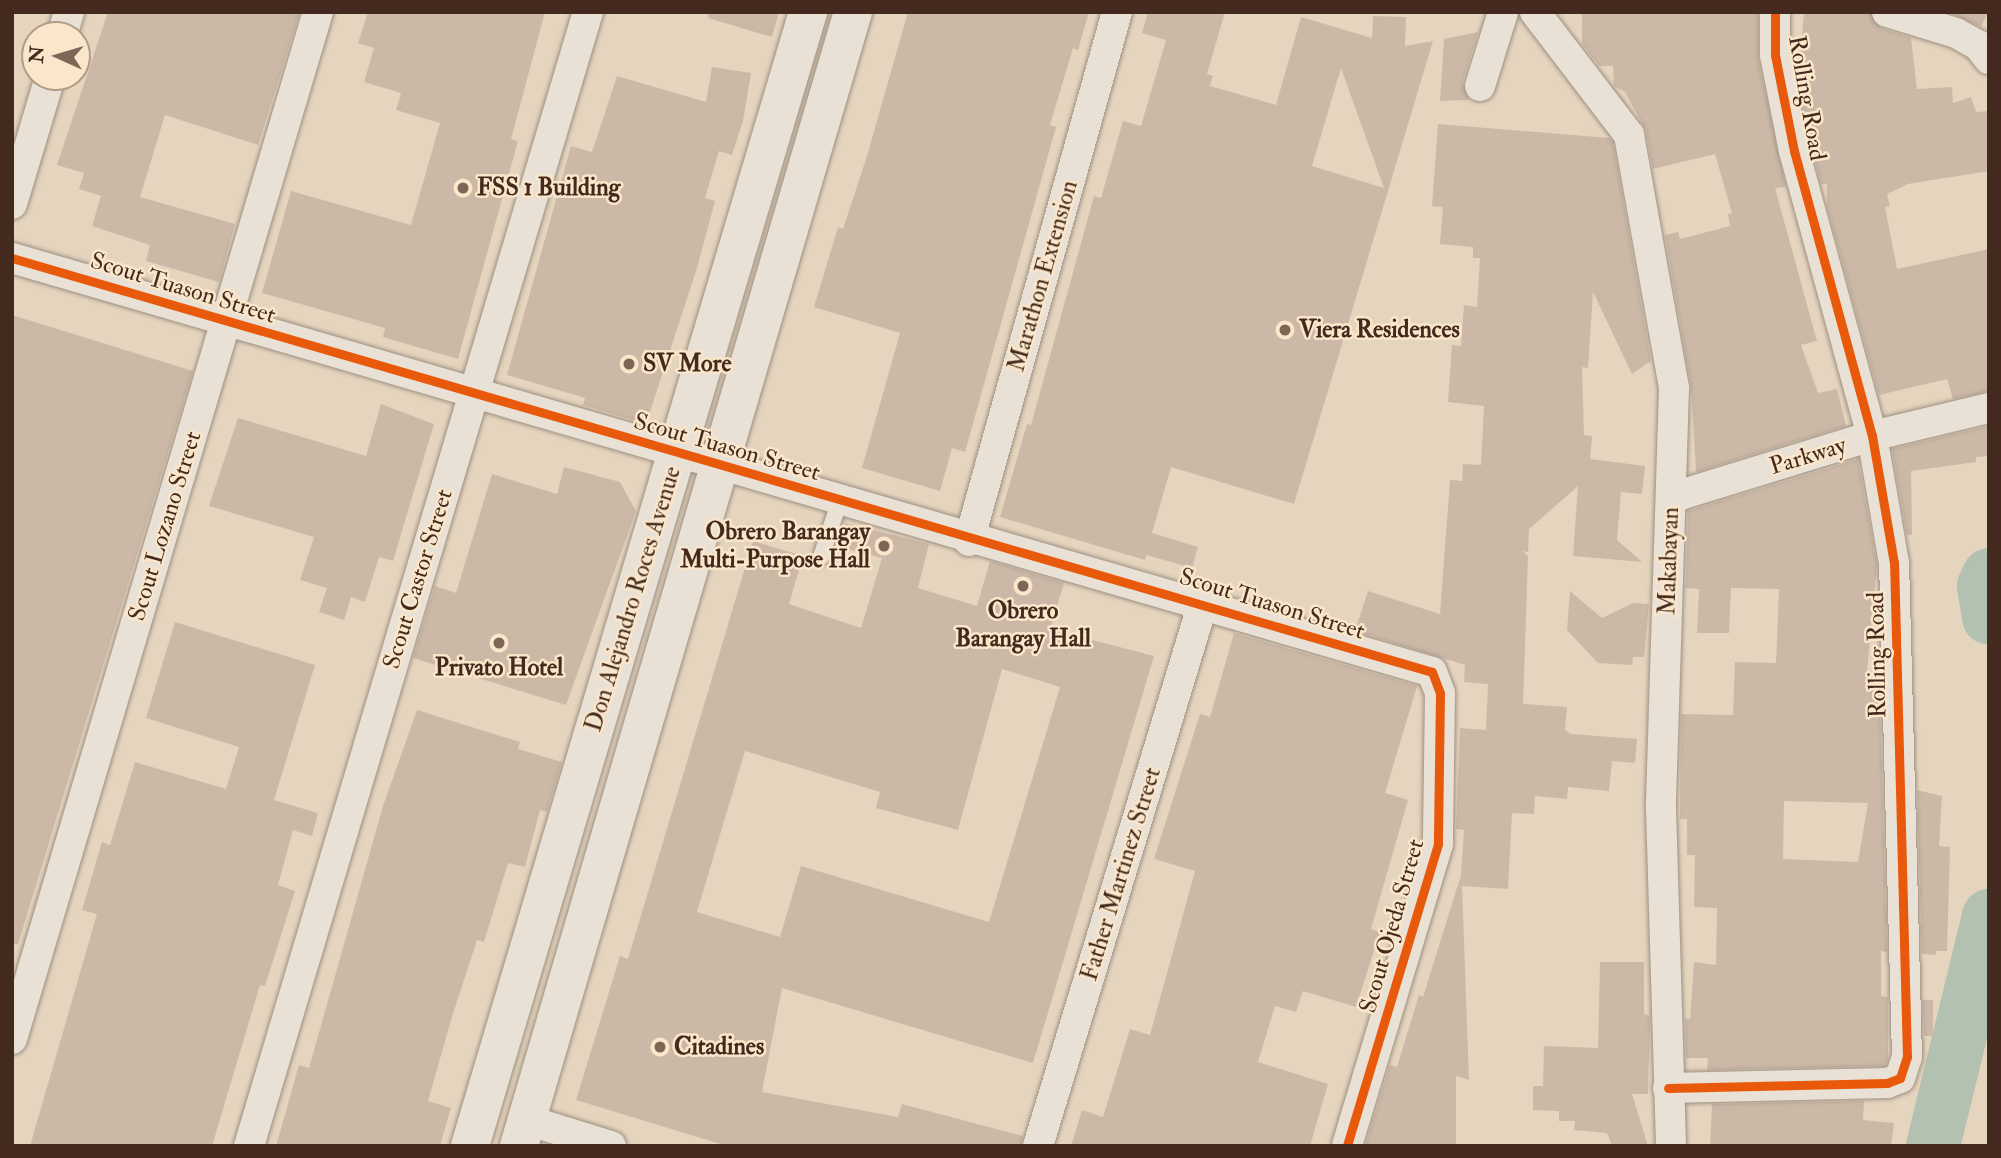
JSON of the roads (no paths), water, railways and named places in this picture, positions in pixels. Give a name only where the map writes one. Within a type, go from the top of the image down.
[{"type":"main road","name":"Don Alejandro Roces Avenue","points":[[470,1146],[808,12]]},
{"type":"main road","name":"Don Alejandro Roces Avenue","points":[[523,1133],[853,12]]},
{"type":"main road","points":[[776,118],[818,131]]},
{"type":"street","name":"Scout Lozano Street","points":[[12,1039],[318,12]]},
{"type":"street","name":"Scout Castor Street","points":[[249,1146],[588,12]]},
{"type":"street","name":"Marathon Extension","points":[[969,541],[1117,12]]},
{"type":"street","points":[[1480,86],[1503,12]]},
{"type":"street","name":"Makabayan","points":[[1535,12],[1629,135],[1674,388],[1661,808],[1671,1146]]},
{"type":"street","name":"Rolling Road","points":[[1668,1088],[1887,1083],[1900,1078],[1907,1058],[1894,563],[1872,436],[1794,151],[1775,55],[1775,12]]},
{"type":"street","points":[[1887,12],[1956,33],[1978,45],[1989,58]]},
{"type":"street","points":[[12,204],[46,91]]},
{"type":"street","name":"Scout Tuason Street","points":[[12,258],[474,394],[720,463],[969,541],[1203,603],[1432,672]]},
{"type":"street","name":"Parkway","points":[[1671,502],[1680,495],[1872,436],[1989,408]]},
{"type":"street","name":"Father Martinez Street","points":[[1038,1146],[1203,603]]},
{"type":"street","name":"Scout Ojeda Street","points":[[1347,1146],[1438,844],[1440,693],[1432,672]]},
{"type":"street","points":[[523,1133],[611,1146]]},
{"type":"lane","points":[[821,557],[840,500]]},
{"type":"waterway","points":[[1989,575],[1984,586],[1989,618]]},
{"type":"waterway","points":[[1933,1146],[1989,916]]},
{"type":"place","name":"FSS 1 Building","points":[[463,188]]},
{"type":"place","name":"Viera Residences","points":[[1285,330]]},
{"type":"place","name":"SV More","points":[[629,364]]},
{"type":"place","name":"Obrero Barangay Multi-Purpose Hall","points":[[884,546]]},
{"type":"place","name":"Obrero Barangay Hall","points":[[1023,586]]},
{"type":"place","name":"Privato Hotel","points":[[499,643]]},
{"type":"place","name":"Citadines","points":[[660,1047]]}]
